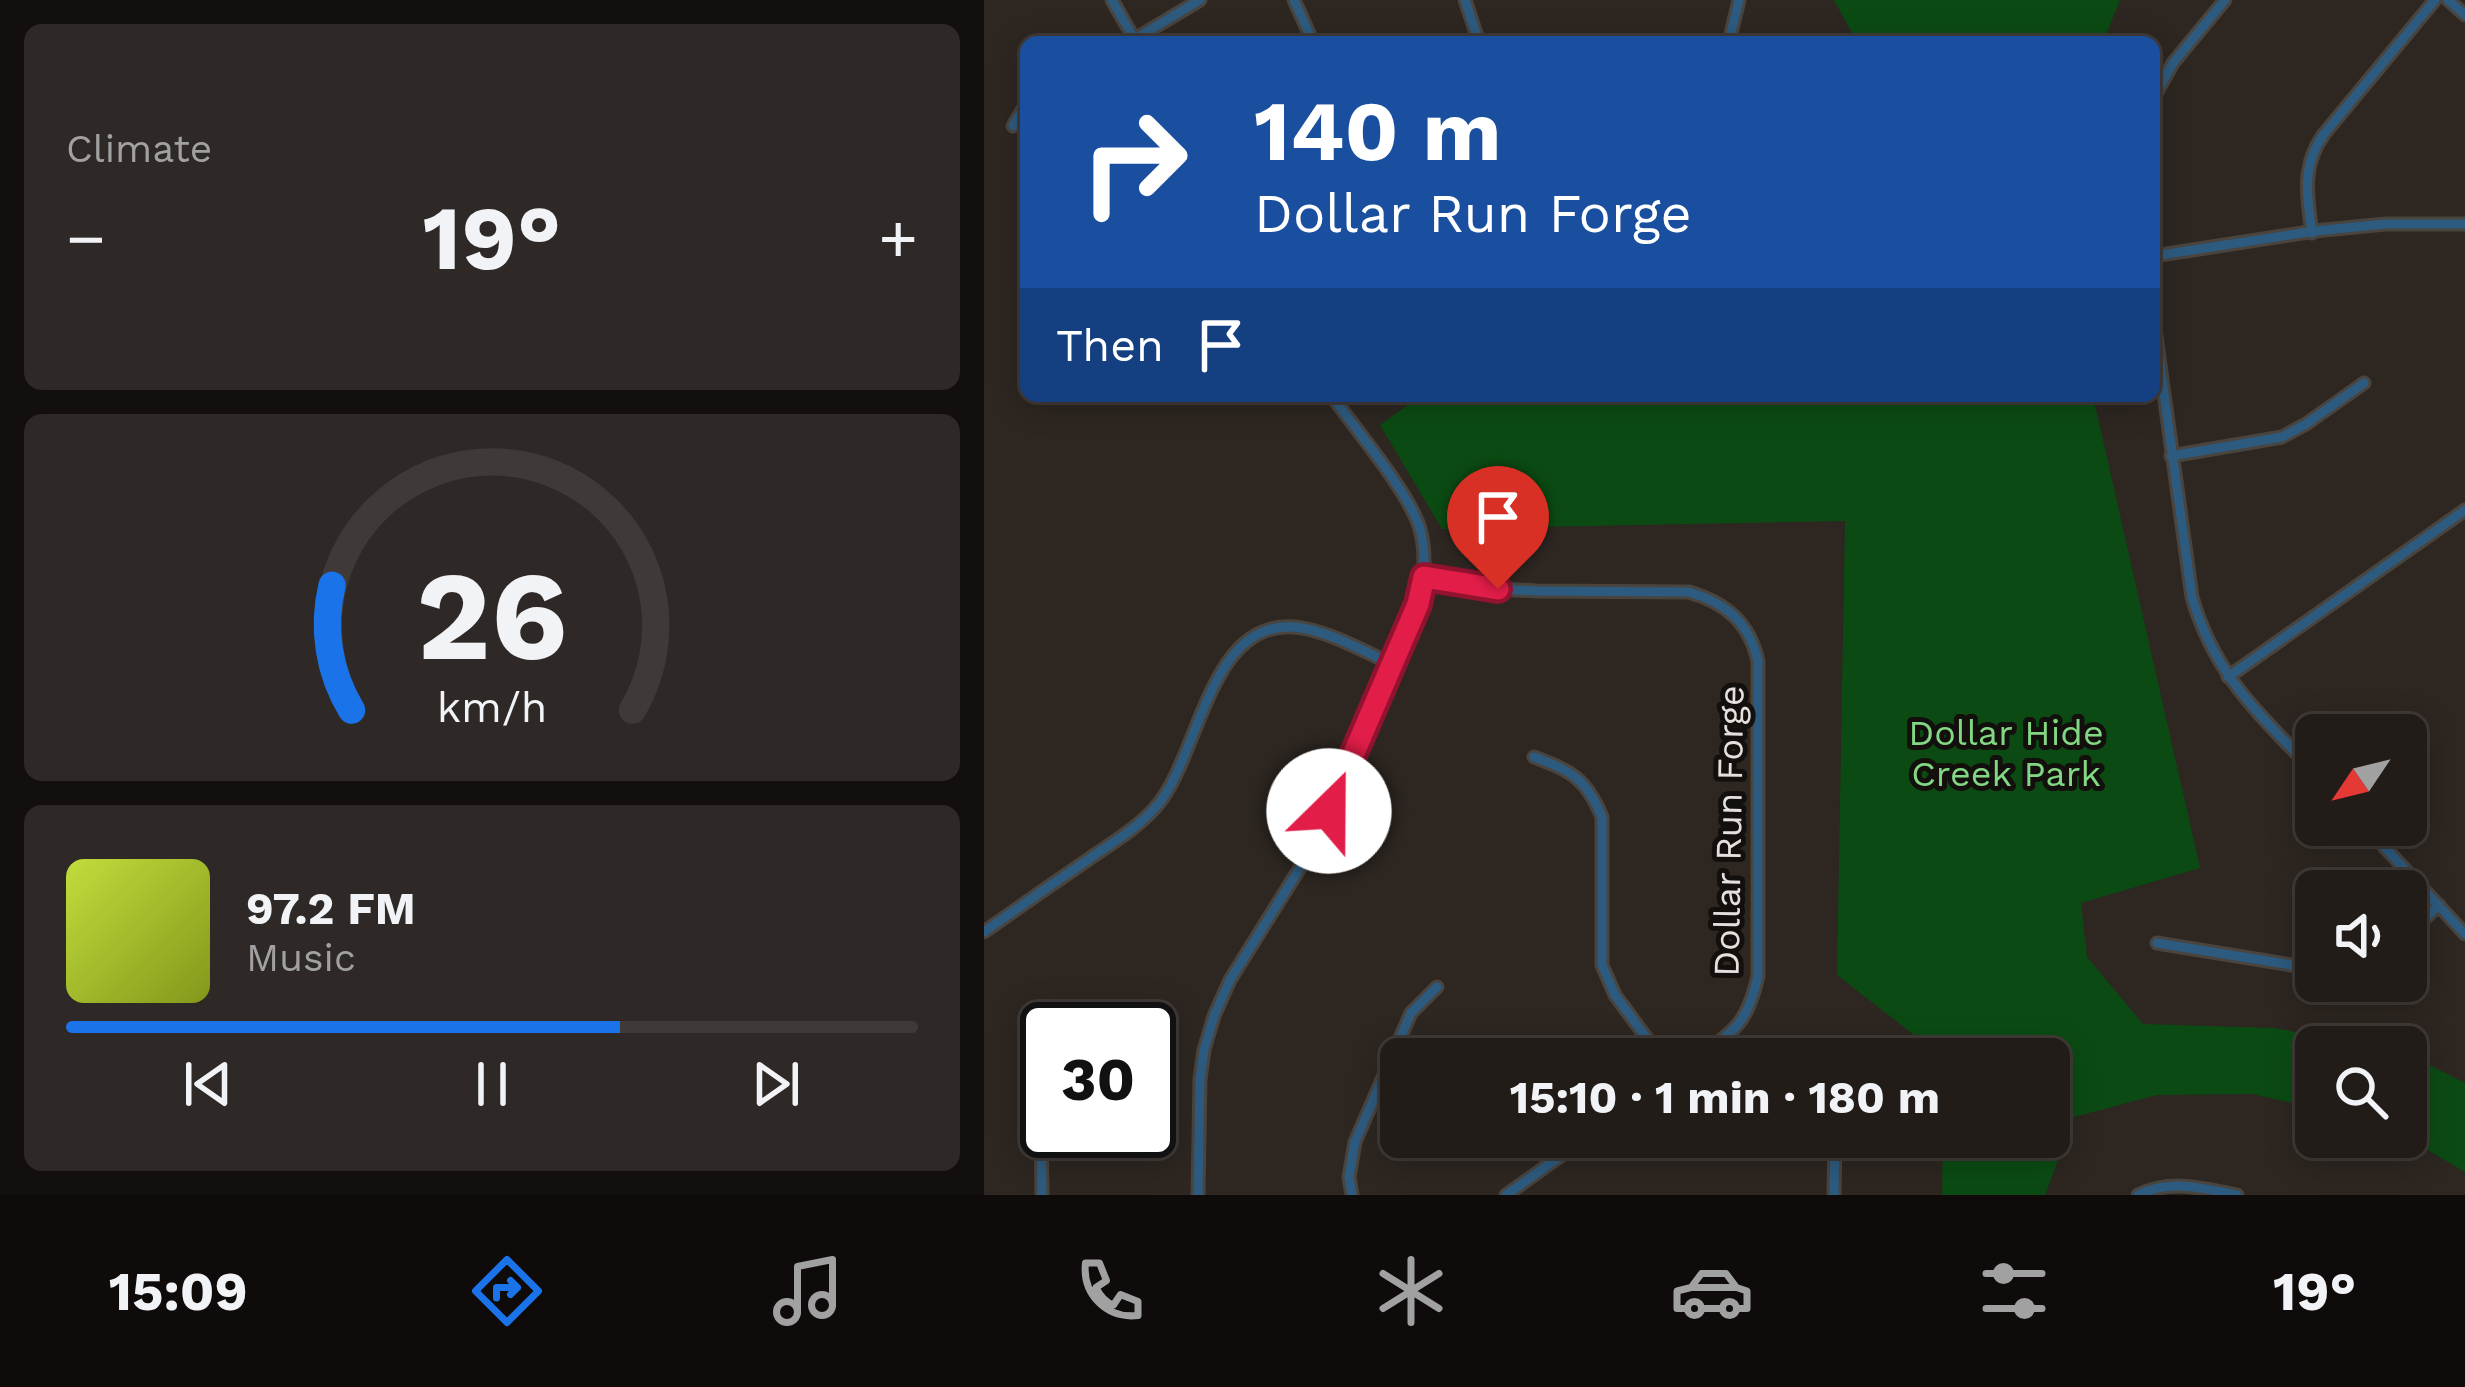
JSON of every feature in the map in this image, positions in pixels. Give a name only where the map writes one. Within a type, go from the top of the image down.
[{"type":"street","points":[[1112,0],[1130,36]]},
{"type":"street","points":[[1141,36],[1200,0]]},
{"type":"street","points":[[1294,0],[1310,36]]},
{"type":"street","points":[[1465,0],[1477,36]]},
{"type":"street","points":[[1731,36],[1739,0]]},
{"type":"street","points":[[2160,87],[2224,0]]},
{"type":"street","points":[[2312,233],[2306,180],[2313,151],[2434,0]]},
{"type":"street","points":[[2448,0],[2465,14]]},
{"type":"street","points":[[1013,126],[1020,114]]},
{"type":"street","points":[[2160,255],[2385,224],[2465,224]]},
{"type":"street","points":[[2160,369],[2192,597],[2210,648],[2228,677],[2295,751]]},
{"type":"street","points":[[2171,456],[2282,437],[2364,383]]},
{"type":"street","points":[[1198,1195],[1200,1079],[1214,1016],[1313,847],[1418,604],[1424,577],[1419,525],[1336,402]]},
{"type":"street","points":[[2228,677],[2465,510]]},
{"type":"street","name":"Dollar Run Forge","points":[[1424,577],[1498,589],[1689,592],[1712,599],[1745,627],[1758,661],[1758,976],[1743,1021],[1725,1038]]},
{"type":"street","points":[[984,932],[1154,809],[1176,773],[1223,665],[1240,646],[1261,634],[1301,627],[1392,664]]},
{"type":"street","points":[[1534,757],[1568,770],[1594,796],[1602,817],[1602,965],[1615,995],[1647,1038]]},
{"type":"street","points":[[2384,846],[2465,934]]},
{"type":"street","points":[[2427,916],[2439,905]]},
{"type":"street","points":[[2157,943],[2295,966]]},
{"type":"street","points":[[1352,1195],[1349,1177],[1355,1142],[1411,1013],[1437,987]]},
{"type":"street","points":[[1042,1158],[1042,1195]]},
{"type":"street","points":[[1506,1195],[1558,1158]]},
{"type":"street","points":[[1834,1195],[1835,1158]]},
{"type":"street","points":[[2138,1195],[2181,1185],[2237,1195]]},
{"type":"green space","points":[[1834,0],[2120,0],[2105,36],[1854,36]]},
{"type":"green space","name":"Dollar Hide Creek Park","points":[[1412,402],[2094,402],[2200,868],[2081,903],[2087,957],[2143,1024],[2295,1032],[2295,1103],[2252,1094],[2157,1095],[2074,1117],[2070,1128],[2070,1038],[1918,1038],[1837,975],[1845,521],[1442,529],[1380,425]]},
{"type":"green space","points":[[2427,1064],[2465,1083],[2465,1172],[2427,1149]]},
{"type":"green space","name":"Dollar Hide Creek Park","points":[[1943,1158],[2059,1158],[2045,1195],[1942,1195]]},
{"type":"route","points":[[1329,811],[1418,604],[1424,577],[1498,589]]}]
